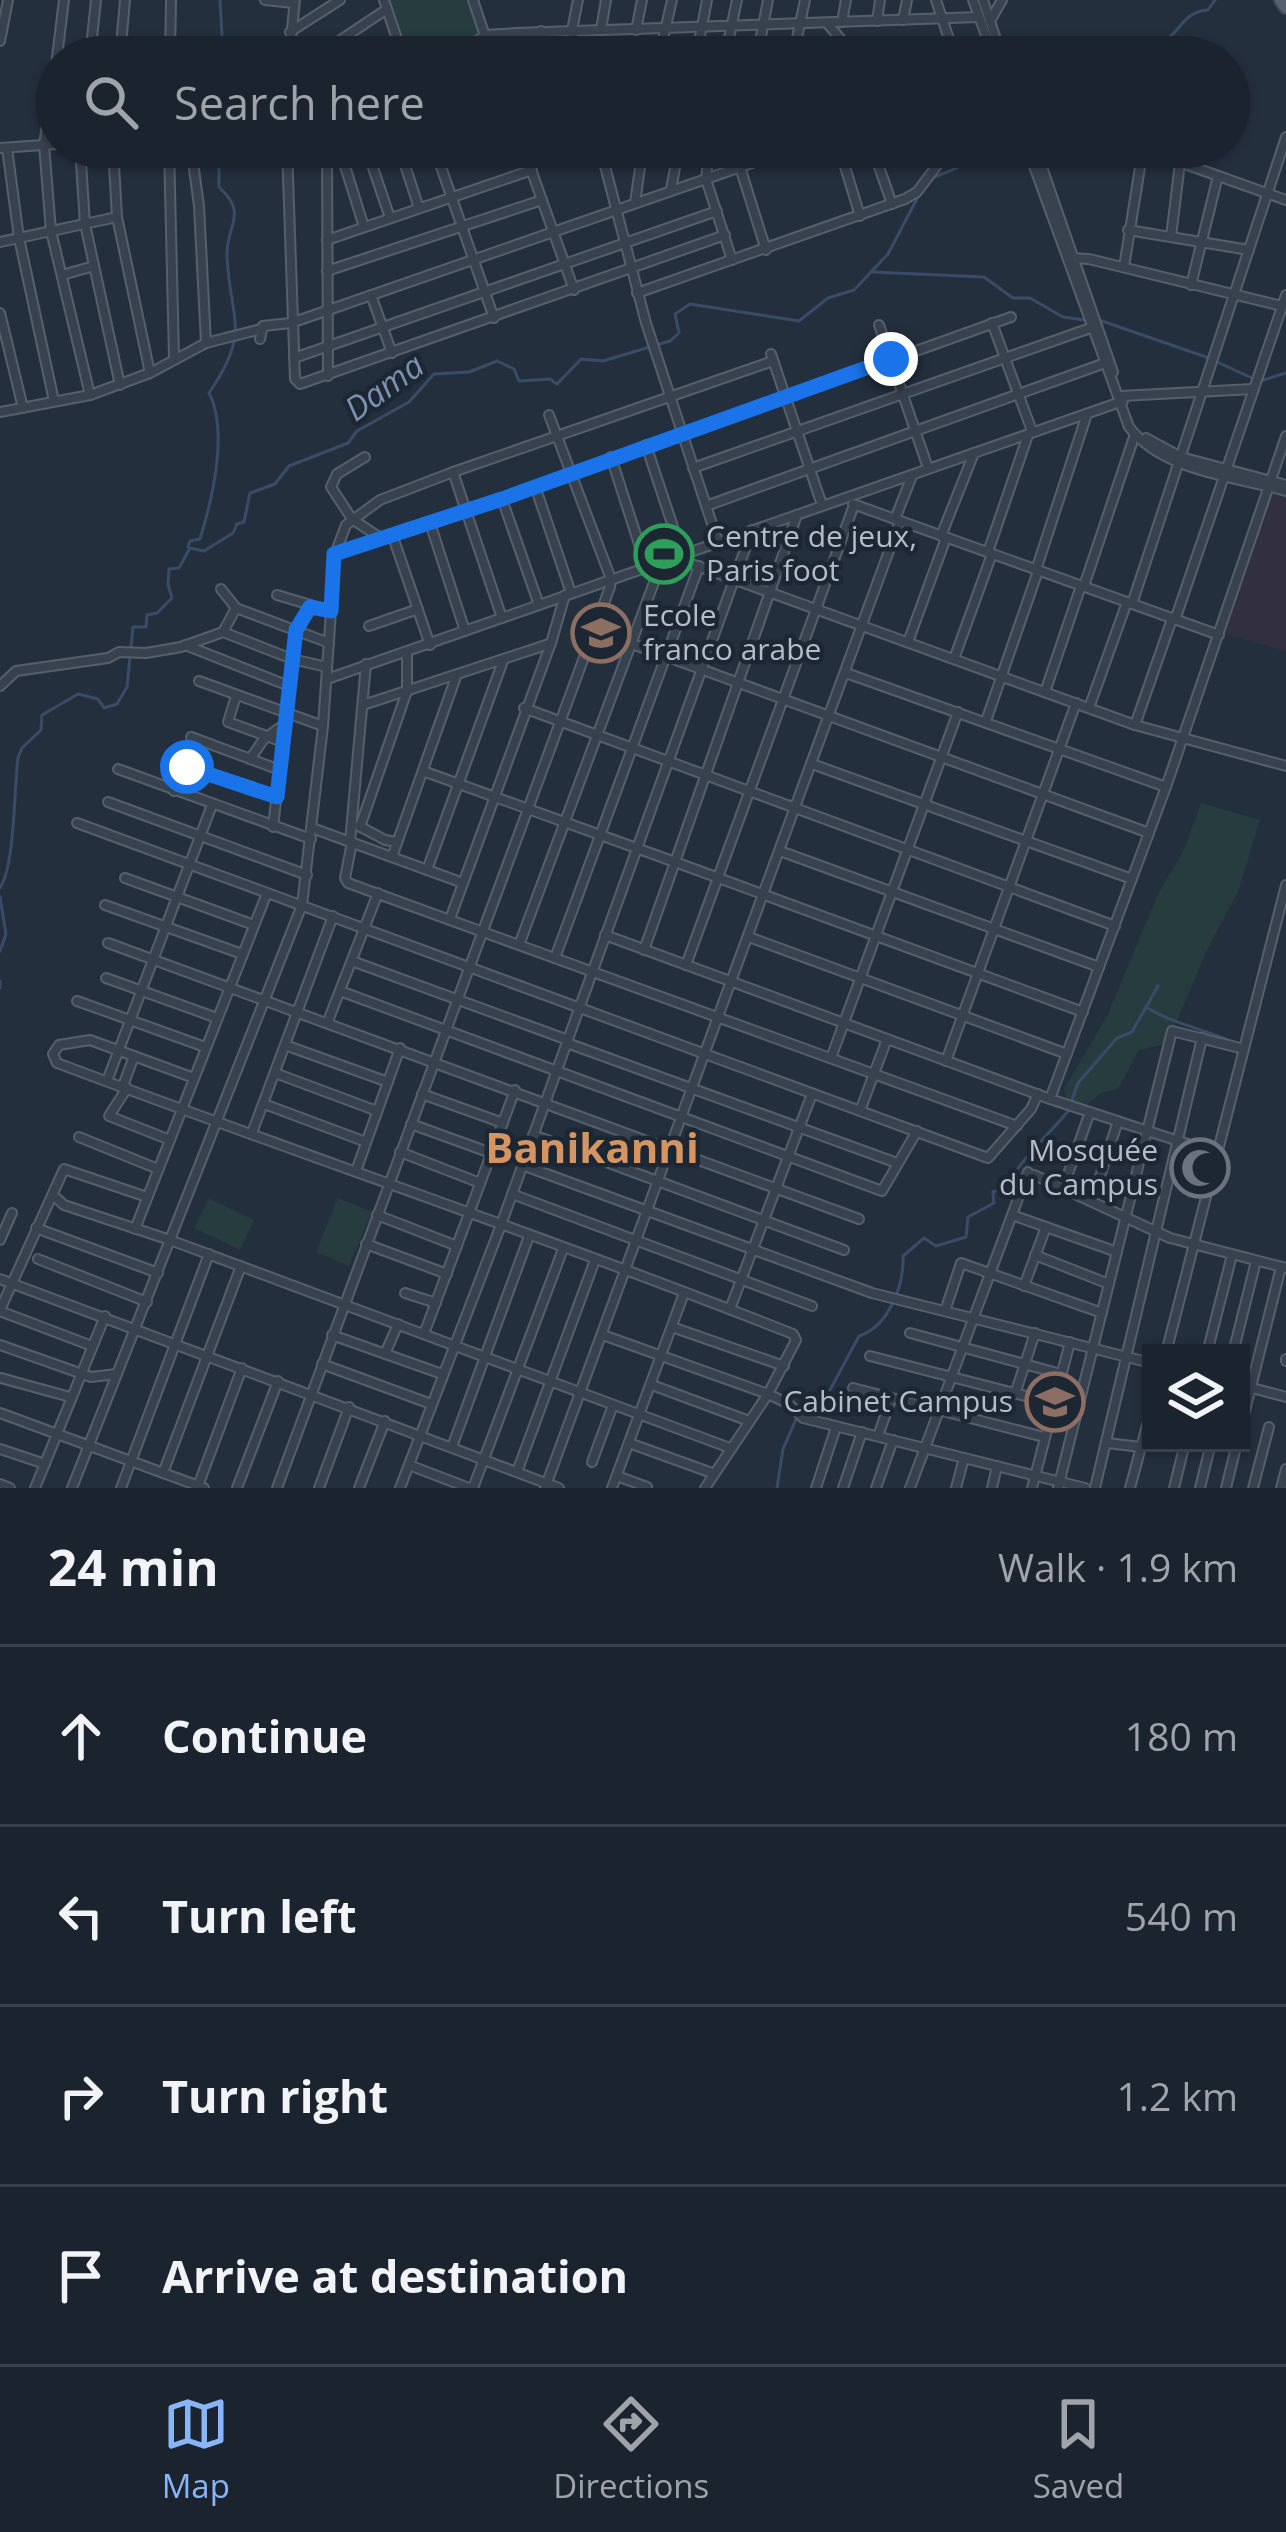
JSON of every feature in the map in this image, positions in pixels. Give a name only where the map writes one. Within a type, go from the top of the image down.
[{"type":"street","points":[[0,41],[8,0]]},
{"type":"street","points":[[60,36],[64,0]]},
{"type":"street","points":[[92,36],[96,0]]},
{"type":"street","points":[[122,36],[125,0]]},
{"type":"street","points":[[170,36],[171,0]]},
{"type":"street","points":[[265,0],[294,1],[290,36]]},
{"type":"street","points":[[290,32],[340,0]]},
{"type":"street","points":[[473,0],[485,35],[979,17]]},
{"type":"street","points":[[573,36],[578,0]]},
{"type":"street","points":[[601,29],[606,0]]},
{"type":"street","points":[[636,30],[642,0]]},
{"type":"street","points":[[664,36],[672,0]]},
{"type":"street","points":[[700,36],[707,0]]},
{"type":"street","points":[[729,36],[737,0]]},
{"type":"street","points":[[762,36],[769,0]]},
{"type":"street","points":[[797,36],[805,0]]},
{"type":"street","points":[[842,22],[846,0]]},
{"type":"street","points":[[877,21],[880,0]]},
{"type":"street","points":[[903,20],[908,0]]},
{"type":"street","points":[[936,0],[948,36]]},
{"type":"street","points":[[973,0],[988,36]]},
{"type":"street","points":[[982,0],[993,36]]},
{"type":"street","points":[[990,21],[1002,0]]},
{"type":"street","points":[[343,36],[385,5],[396,36]]},
{"type":"street","points":[[826,22],[838,36]]},
{"type":"street","points":[[542,31],[543,36]]},
{"type":"street","points":[[1089,708],[1180,459],[1267,194],[1281,167],[1286,137]]},
{"type":"street","points":[[36,146],[3,148],[54,401]]},
{"type":"street","points":[[46,168],[51,231],[90,395]]},
{"type":"street","points":[[81,168],[85,224],[120,385]]},
{"type":"street","points":[[114,168],[118,217],[150,373]]},
{"type":"street","points":[[169,168],[173,358]]},
{"type":"street","points":[[194,168],[206,344]]},
{"type":"street","points":[[288,168],[290,323],[297,383],[725,235]]},
{"type":"street","points":[[327,168],[328,376]]},
{"type":"street","points":[[346,168],[364,227]]},
{"type":"street","points":[[373,168],[390,218]]},
{"type":"street","points":[[406,168],[419,208]]},
{"type":"street","points":[[441,168],[494,318]]},
{"type":"street","points":[[605,168],[630,270],[718,542]]},
{"type":"street","points":[[635,203],[640,168]]},
{"type":"street","points":[[671,190],[675,168]]},
{"type":"street","points":[[707,168],[732,260]]},
{"type":"street","points":[[0,412],[90,395],[150,373],[206,344],[261,334],[737,168]]},
{"type":"street","points":[[740,168],[766,250]]},
{"type":"street","points":[[845,168],[860,216]]},
{"type":"street","points":[[879,168],[892,204]]},
{"type":"street","points":[[637,292],[892,204],[916,192],[935,168]]},
{"type":"street","points":[[1038,168],[1121,399],[1122,414],[1135,434],[1156,452],[1286,488]]},
{"type":"street","points":[[1124,267],[1137,168]]},
{"type":"street","points":[[1171,237],[1179,168]]},
{"type":"street","points":[[1195,168],[1286,200]]},
{"type":"street","points":[[327,240],[532,170],[574,290]]},
{"type":"street","points":[[1191,285],[1218,176]]},
{"type":"street","points":[[327,272],[542,200]]},
{"type":"street","points":[[294,358],[717,211]]},
{"type":"street","points":[[0,242],[118,217]]},
{"type":"street","points":[[1128,230],[1249,250]]},
{"type":"street","points":[[1070,257],[1284,307]]},
{"type":"street","points":[[62,275],[94,266]]},
{"type":"street","points":[[371,295],[392,353]]},
{"type":"street","points":[[1135,725],[1286,295]]},
{"type":"street","points":[[0,313],[23,408]]},
{"type":"street","points":[[334,554],[502,499],[1011,316]]},
{"type":"street","points":[[954,659],[1031,432],[992,323]]},
{"type":"street","points":[[879,325],[928,468]]},
{"type":"street","points":[[693,468],[1094,327]]},
{"type":"street","points":[[1094,327],[1105,364],[1144,437],[1180,459]]},
{"type":"street","points":[[72,1488],[302,905],[327,673],[334,554],[352,519],[380,500],[772,357],[823,505]]},
{"type":"street","points":[[706,506],[1105,364]]},
{"type":"street","points":[[0,686],[16,671],[107,658],[119,652],[146,653],[223,632],[327,673],[367,664],[1121,399],[1253,389]]},
{"type":"street","points":[[986,722],[1087,412]]},
{"type":"street","points":[[277,1488],[611,579],[549,415]]},
{"type":"street","points":[[1045,692],[1135,434]]},
{"type":"street","points":[[1050,1099],[1166,787],[1286,436]]},
{"type":"street","points":[[646,445],[678,555],[699,566],[1135,725],[1286,766]]},
{"type":"street","points":[[908,642],[974,452]]},
{"type":"street","points":[[365,457],[332,480],[332,487],[352,519],[381,538]]},
{"type":"street","points":[[611,457],[646,566]]},
{"type":"street","points":[[453,472],[502,617]]},
{"type":"street","points":[[546,1486],[863,626],[912,474]]},
{"type":"street","points":[[450,920],[568,594],[535,486]]},
{"type":"street","points":[[841,498],[1219,635]]},
{"type":"street","points":[[502,499],[540,605]]},
{"type":"street","points":[[686,965],[854,505]]},
{"type":"street","points":[[644,950],[798,513]]},
{"type":"street","points":[[430,523],[465,631]]},
{"type":"street","points":[[400,1488],[501,1225],[752,530]]},
{"type":"street","points":[[392,534],[430,645]]},
{"type":"street","points":[[519,945],[662,561]]},
{"type":"street","points":[[556,958],[699,566]]},
{"type":"street","points":[[221,589],[236,608],[329,643]]},
{"type":"street","points":[[277,595],[331,611]]},
{"type":"street","points":[[273,827],[296,630],[310,607]]},
{"type":"street","points":[[223,632],[236,608]]},
{"type":"street","points":[[369,626],[418,609]]},
{"type":"street","points":[[594,630],[1149,833]]},
{"type":"street","points":[[363,705],[551,643]]},
{"type":"street","points":[[185,645],[289,686]]},
{"type":"street","points":[[406,652],[407,691],[356,824],[346,881],[1017,1126]]},
{"type":"street","points":[[427,870],[503,661]]},
{"type":"street","points":[[356,824],[367,664]]},
{"type":"street","points":[[846,673],[1166,787]]},
{"type":"street","points":[[392,857],[456,675]]},
{"type":"street","points":[[199,681],[286,719],[322,726]]},
{"type":"street","points":[[236,696],[229,722],[283,742]]},
{"type":"street","points":[[231,710],[257,703]]},
{"type":"street","points":[[946,1061],[1076,704]]},
{"type":"street","points":[[524,708],[1114,926]]},
{"type":"street","points":[[831,1058],[958,712]]},
{"type":"street","points":[[250,759],[286,719]]},
{"type":"street","points":[[191,737],[280,770]]},
{"type":"street","points":[[812,764],[1132,879]]},
{"type":"street","points":[[174,791],[189,767],[277,797]]},
{"type":"street","points":[[118,770],[311,839]]},
{"type":"street","points":[[423,771],[1083,1012]]},
{"type":"street","points":[[108,802],[307,875]]},
{"type":"street","points":[[107,1081],[212,805]]},
{"type":"street","points":[[77,823],[988,1158],[1038,1094]]},
{"type":"street","points":[[356,824],[397,842]]},
{"type":"street","points":[[312,828],[463,883]]},
{"type":"street","points":[[780,850],[1099,967]]},
{"type":"street","points":[[125,878],[254,925]]},
{"type":"street","points":[[1168,1344],[1286,885]]},
{"type":"street","points":[[328,1021],[378,892]]},
{"type":"street","points":[[135,1229],[267,893]]},
{"type":"street","points":[[105,905],[242,954]]},
{"type":"street","points":[[253,1133],[333,916]]},
{"type":"street","points":[[605,935],[1050,1099],[1218,1154]]},
{"type":"street","points":[[748,937],[1067,1054]]},
{"type":"street","points":[[108,943],[859,1219]]},
{"type":"street","points":[[352,961],[897,1163]]},
{"type":"street","points":[[106,978],[217,1018]]},
{"type":"street","points":[[340,991],[882,1191],[917,1131]]},
{"type":"street","points":[[77,1001],[205,1047]]},
{"type":"street","points":[[1059,1485],[1172,1031],[1244,1049]]},
{"type":"street","points":[[1095,1488],[1202,1038]]},
{"type":"street","points":[[860,1111],[886,1039]]},
{"type":"street","points":[[194,1078],[86,1040],[54,1050],[57,1063],[796,1336],[768,1394],[705,1488]]},
{"type":"street","points":[[286,1046],[388,1082]]},
{"type":"street","points":[[356,1171],[400,1048]]},
{"type":"street","points":[[134,1056],[109,1117],[170,1140]]},
{"type":"street","points":[[275,1073],[377,1111]]},
{"type":"street","points":[[424,1334],[515,1090]]},
{"type":"street","points":[[422,1094],[503,1123]]},
{"type":"street","points":[[730,1310],[812,1094]]},
{"type":"street","points":[[170,1103],[187,1097]]},
{"type":"street","points":[[264,1104],[366,1142]]},
{"type":"street","points":[[1063,1188],[1090,1112]]},
{"type":"street","points":[[1092,1202],[1118,1121]]},
{"type":"street","points":[[411,1124],[491,1153]]},
{"type":"street","points":[[533,1135],[844,1250]]},
{"type":"street","points":[[79,1137],[158,1169]]},
{"type":"street","points":[[400,1152],[480,1183]]},
{"type":"street","points":[[522,1165],[872,1293],[1142,1361]]},
{"type":"street","points":[[92,1346],[0,1311],[65,1168],[147,1198]]},
{"type":"street","points":[[910,1488],[1031,1173],[1194,1245],[1284,1267],[1250,1373]]},
{"type":"street","points":[[512,1194],[812,1306]]},
{"type":"street","points":[[52,1195],[64,1205],[209,1254],[730,1448]]},
{"type":"street","points":[[44,1213],[64,1205]]},
{"type":"street","points":[[0,1240],[12,1213]]},
{"type":"street","points":[[377,1214],[457,1246]]},
{"type":"street","points":[[1012,1214],[1117,1252]]},
{"type":"street","points":[[1024,1286],[1046,1227]]},
{"type":"street","points":[[36,1228],[158,1273]]},
{"type":"street","points":[[452,1447],[529,1236]]},
{"type":"street","points":[[366,1244],[446,1274]]},
{"type":"street","points":[[409,1465],[471,1488],[563,1249]]},
{"type":"street","points":[[121,1488],[209,1254]]},
{"type":"street","points":[[1035,1255],[1109,1284]]},
{"type":"street","points":[[1209,1344],[1232,1255]]},
{"type":"street","points":[[38,1259],[147,1302]]},
{"type":"street","points":[[518,1472],[596,1260]]},
{"type":"street","points":[[1235,1344],[1256,1262]]},
{"type":"street","points":[[945,1310],[961,1263],[1102,1313]]},
{"type":"street","points":[[163,1473],[241,1266]]},
{"type":"street","points":[[0,1279],[559,1488]]},
{"type":"street","points":[[404,1293],[436,1303]]},
{"type":"street","points":[[612,1488],[684,1293]]},
{"type":"street","points":[[35,1488],[105,1316]]},
{"type":"street","points":[[385,1354],[398,1324]]},
{"type":"street","points":[[672,1327],[784,1366]]},
{"type":"street","points":[[910,1334],[1061,1374]]},
{"type":"street","points":[[1015,1394],[1035,1334]]},
{"type":"street","points":[[603,1335],[768,1394],[787,1402],[803,1418],[1084,1488]]},
{"type":"street","points":[[332,1336],[442,1374]]},
{"type":"street","points":[[1032,1488],[1070,1342]]},
{"type":"street","points":[[0,1345],[92,1377],[117,1374]]},
{"type":"street","points":[[870,1356],[1053,1403]]},
{"type":"street","points":[[322,1364],[431,1404]]},
{"type":"street","points":[[0,1413],[201,1487],[242,1368]]},
{"type":"street","points":[[1,1378],[70,1397]]},
{"type":"street","points":[[237,1488],[278,1381]]},
{"type":"street","points":[[652,1385],[749,1421]]},
{"type":"street","points":[[1250,1387],[1286,1397]]},
{"type":"street","points":[[853,1388],[1045,1437]]},
{"type":"street","points":[[878,1436],[892,1398]]},
{"type":"street","points":[[592,1462],[613,1405]]},
{"type":"street","points":[[319,1488],[349,1407]]},
{"type":"street","points":[[359,1488],[385,1421]]},
{"type":"street","points":[[816,1488],[836,1427]]},
{"type":"street","points":[[1253,1488],[1269,1427]]},
{"type":"street","points":[[843,1488],[862,1432]]},
{"type":"street","points":[[876,1488],[892,1440]]},
{"type":"street","points":[[629,1443],[713,1474]]},
{"type":"street","points":[[1106,1443],[1141,1448]]},
{"type":"street","points":[[1130,1488],[1142,1444]]},
{"type":"street","points":[[0,1449],[45,1464]]},
{"type":"street","points":[[1174,1488],[1183,1452]]},
{"type":"street","points":[[1200,1488],[1209,1452]]},
{"type":"street","points":[[1226,1488],[1235,1452]]},
{"type":"street","points":[[956,1488],[964,1458]]},
{"type":"street","points":[[992,1488],[998,1466]]},
{"type":"street","points":[[1281,1488],[1286,1469]]},
{"type":"street","points":[[617,1476],[647,1487]]},
{"type":"street","points":[[0,1484],[10,1488]]},
{"type":"shaded area","points":[[1272,492],[1286,495],[1286,651],[1223,633]]},
{"type":"green space","points":[[389,0],[468,0],[478,34],[475,36],[401,36]]},
{"type":"green space","points":[[1201,803],[1260,820],[1238,892],[1167,1044],[1139,1050],[1118,1089],[1101,1093],[1087,1105],[1067,1100],[1064,1089],[1107,1016]]},
{"type":"green space","points":[[209,1198],[254,1220],[240,1250],[194,1228]]},
{"type":"green space","points":[[338,1198],[372,1212],[349,1266],[316,1252]]},
{"type":"waterway","points":[[220,0],[222,36]]},
{"type":"waterway","name":"Dama","points":[[1171,36],[1215,0]]},
{"type":"waterway","points":[[188,547],[190,541],[200,539],[216,466],[218,426],[209,393],[234,339],[227,256],[234,213],[219,187],[219,168]]},
{"type":"waterway","name":"Dama","points":[[932,178],[957,168]]},
{"type":"waterway","name":"Dama","points":[[0,888],[11,845],[18,758],[41,730],[42,715],[78,694],[98,699],[104,708],[117,704],[127,687],[133,627],[146,627],[147,615],[157,613],[172,598],[169,569],[179,568],[190,548],[204,551],[233,533],[244,522],[250,493],[275,484],[289,466],[348,443],[357,431],[409,402],[434,374],[469,372],[497,361],[514,369],[519,381],[550,379],[557,384],[581,359],[603,361],[670,341],[679,333],[675,314],[690,304],[799,321],[828,298],[854,290],[888,254],[919,195]]},
{"type":"waterway","points":[[873,272],[984,277],[1013,298],[1030,298],[1063,317],[1084,320]]},
{"type":"waterway","points":[[1099,320],[1209,358]]},
{"type":"waterway","points":[[1217,362],[1252,378]]},
{"type":"waterway","points":[[1260,381],[1286,373]]},
{"type":"waterway","name":"Dama","points":[[0,897],[6,934],[0,951]]},
{"type":"waterway","name":"Dama","points":[[0,981],[0,988]]},
{"type":"waterway","points":[[1071,1103],[1078,1083],[1117,1038],[1132,1032],[1158,986]]},
{"type":"waterway","points":[[1146,1007],[1233,1042]]},
{"type":"waterway","points":[[777,1488],[783,1449],[797,1417],[830,1390],[859,1336],[886,1314],[901,1280],[903,1256],[924,1238],[936,1246],[966,1237],[968,1217],[994,1203],[993,1192],[1006,1187],[1069,1110]]},
{"type":"place","name":"Centre de jeux, Paris foot","points":[[664,554]]},
{"type":"place","name":"Ecole franco arabe","points":[[601,633]]},
{"type":"place","name":"Mosquée du Campus","points":[[1200,1168]]},
{"type":"place","name":"Cabinet Campus","points":[[1055,1402]]},
{"type":"district","name":"Banikanni","points":[[592,1148]]},
{"type":"route","points":[[187,767],[277,797],[296,630],[310,607],[331,611],[334,554],[502,499],[891,359]]}]
